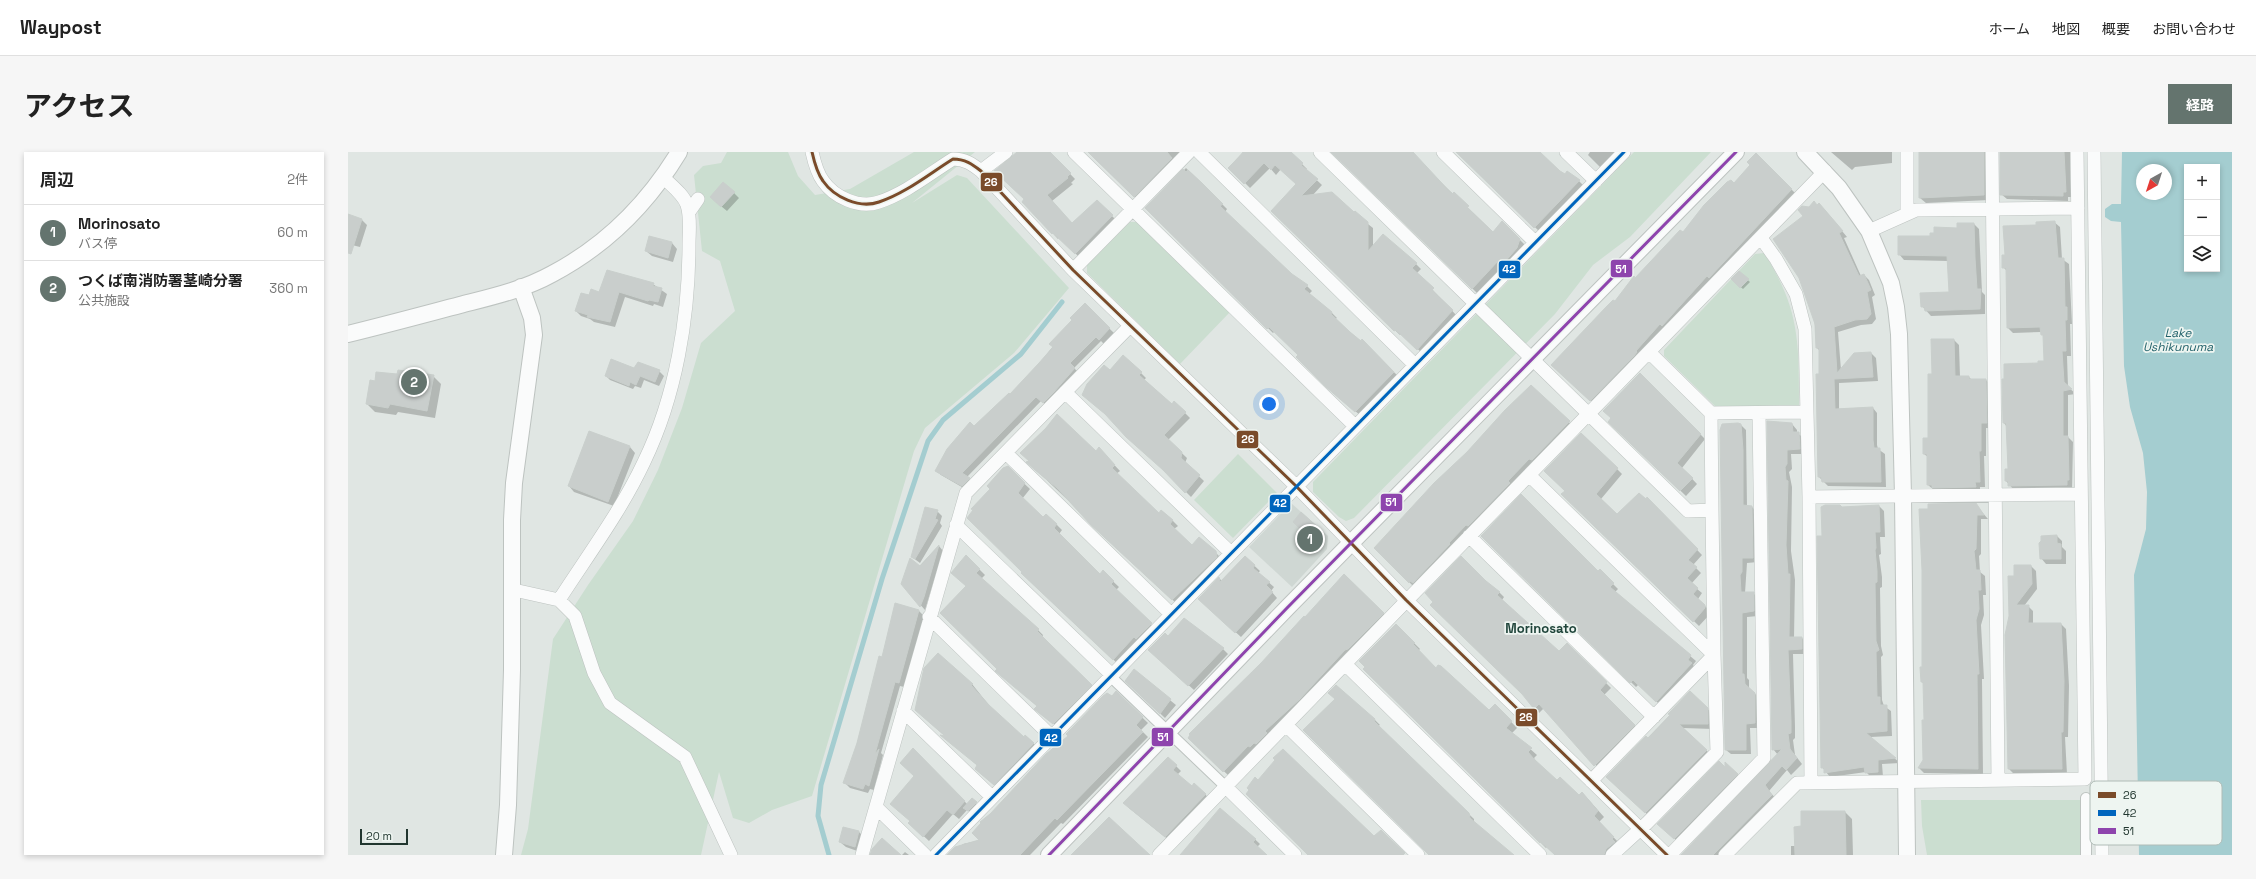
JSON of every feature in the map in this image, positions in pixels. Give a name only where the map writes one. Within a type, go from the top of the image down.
[{"type":"street","points":[[348,334],[521,288],[551,275],[601,242],[618,228],[664,178],[679,152]]},
{"type":"street","points":[[812,152],[822,180],[833,192],[846,200],[861,204],[877,203],[895,196],[953,159],[961,159],[971,163],[1073,270],[1296,486],[1406,600],[1668,855],[1764,758],[1760,413]]},
{"type":"street","points":[[981,172],[1006,152]]},
{"type":"street","points":[[1074,152],[1355,426]]},
{"type":"street","points":[[1073,270],[1189,152]]},
{"type":"street","points":[[1199,152],[1415,364]]},
{"type":"street","points":[[1320,152],[1688,511],[1712,510]]},
{"type":"street","points":[[1443,152],[1535,242]]},
{"type":"street","points":[[1566,152],[1596,181]]},
{"type":"street","points":[[936,855],[1624,152]]},
{"type":"street","points":[[1049,855],[1351,544],[1736,152]]},
{"type":"street","points":[[1805,152],[1825,171],[1839,188],[1869,231],[1891,283],[1896,307],[1899,334],[1903,496],[1907,855]]},
{"type":"street","points":[[1907,152],[1907,212]]},
{"type":"street","points":[[1992,152],[1998,780]]},
{"type":"street","points":[[1730,854],[1797,783],[1811,781],[2085,779],[2077,152]]},
{"type":"street","points":[[2094,152],[2101,781]]},
{"type":"street","points":[[1167,852],[1226,787],[1406,600],[1650,353],[1825,171]]},
{"type":"street","points":[[558,600],[624,500],[644,462],[658,430],[676,364],[685,310],[689,261],[689,212],[687,204],[664,178]]},
{"type":"street","points":[[689,212],[698,199]]},
{"type":"street","points":[[1869,231],[1907,212],[1916,210],[2078,208]]},
{"type":"street","points":[[1760,238],[1787,276],[1796,294],[1801,312],[1806,349],[1809,497],[1811,781]]},
{"type":"street","points":[[504,855],[508,805],[514,590],[512,520],[514,483],[534,335],[532,318],[521,288]]},
{"type":"street","points":[[862,855],[929,617],[966,493],[1130,326]]},
{"type":"street","points":[[1650,353],[1711,413],[1807,412]]},
{"type":"street","points":[[1065,392],[1231,553]]},
{"type":"street","points":[[1612,855],[1717,752],[1714,655],[1711,413]]},
{"type":"street","points":[[1006,453],[1171,614]]},
{"type":"street","points":[[1529,475],[1714,655]]},
{"type":"street","points":[[1809,497],[2081,494]]},
{"type":"street","points":[[956,525],[1295,855]]},
{"type":"street","points":[[1469,536],[1654,717]]},
{"type":"street","points":[[514,590],[558,600],[575,616],[594,672],[610,702],[685,757],[731,855]]},
{"type":"street","points":[[929,617],[1051,736]]},
{"type":"street","points":[[1591,781],[1714,655]]},
{"type":"street","points":[[1345,664],[1540,855]]},
{"type":"street","points":[[903,711],[992,797]]},
{"type":"street","points":[[1286,725],[1418,855]]},
{"type":"street","points":[[2086,798],[2086,855]]},
{"type":"street","points":[[876,807],[925,855]]},
{"type":"street","points":[[2102,845],[2102,855]]},
{"type":"shaded area","points":[[1291,503],[1328,536],[1327,549],[1292,587],[1249,547]]},
{"type":"green space","points":[[727,152],[788,152],[798,176],[815,195],[850,189],[914,152],[975,152],[912,203],[957,175],[967,178],[1069,288],[1014,353],[925,428],[914,451],[812,796],[772,810],[749,823],[733,818],[719,772],[701,855],[521,855],[528,829],[553,639],[588,585],[633,521],[658,470],[682,408],[701,343],[735,311],[720,261],[702,251],[694,175],[703,166],[721,163]]},
{"type":"green space","points":[[1634,152],[1711,152],[1630,237],[1593,265],[1555,314],[1354,518],[1346,521],[1339,517],[1313,492],[1313,482]]},
{"type":"green space","points":[[1130,222],[1137,222],[1230,312],[1180,364],[1087,273],[1087,265]]},
{"type":"green space","points":[[1764,253],[1776,273],[1791,309],[1795,327],[1799,364],[1799,407],[1717,408],[1664,356],[1664,350],[1755,254]]},
{"type":"green space","points":[[1238,454],[1277,493],[1233,538],[1194,500]]},
{"type":"green space","points":[[1921,800],[2081,800],[2082,855],[1927,855],[1922,826]]},
{"type":"water","name":"Lake Ushikunuma","points":[[2122,152],[2232,152],[2232,855],[2139,855],[2139,845],[2222,845],[2222,781],[2138,781],[2134,575],[2146,529],[2147,492],[2143,453],[2130,407],[2124,366],[2121,222],[2111,221],[2105,217],[2105,209],[2112,204],[2121,204]]},
{"type":"building","points":[[1017,152],[1050,152],[1071,173],[1067,177],[1068,178],[1047,195],[1072,223],[1097,200],[1113,215],[1075,254],[1053,233],[1052,234],[1022,202],[1024,199],[994,171]]},
{"type":"building","points":[[1088,152],[1167,152],[1172,158],[1134,197]]},
{"type":"building","points":[[1244,152],[1291,152],[1303,163],[1301,165],[1318,179],[1301,196],[1332,192],[1354,212],[1355,211],[1368,222],[1368,251],[1383,234],[1417,263],[1412,268],[1434,288],[1432,290],[1453,310],[1417,350],[1396,330],[1394,331],[1271,211],[1296,184],[1275,165],[1271,170],[1264,163],[1244,184],[1228,168]]},
{"type":"building","points":[[1331,152],[1413,152],[1452,194],[1454,192],[1493,232],[1502,221],[1520,239],[1517,248],[1503,264],[1499,260],[1472,289]]},
{"type":"building","points":[[1456,152],[1540,152],[1560,171],[1565,174],[1567,171],[1580,180],[1534,228]]},
{"type":"building","points":[[1919,152],[1984,152],[1984,195],[1919,198]]},
{"type":"building","points":[[2000,152],[2064,152],[2066,192],[2063,192],[2063,196],[2000,195]]},
{"type":"building","points":[[1756,153],[1792,189],[1709,278],[1707,276],[1662,326],[1660,324],[1636,351],[1637,352],[1634,356],[1590,401],[1551,365],[1613,300],[1615,301],[1634,276],[1635,278],[1680,230],[1683,232],[1704,205],[1727,182],[1731,180],[1734,183],[1750,165],[1747,162]]},
{"type":"building","points":[[1183,169],[1186,172],[1188,170],[1202,183],[1223,204],[1220,206],[1292,274],[1308,285],[1304,289],[1332,312],[1331,314],[1350,332],[1361,341],[1362,339],[1394,372],[1355,412],[1326,387],[1296,357],[1298,355],[1269,327],[1267,329],[1145,208]]},
{"type":"building","points":[[723,182],[735,192],[721,207],[710,197]]},
{"type":"building","points":[[1814,201],[1817,205],[1819,203],[1843,231],[1839,233],[1859,276],[1864,274],[1871,290],[1867,292],[1871,314],[1867,319],[1855,320],[1834,327],[1837,373],[1854,353],[1871,352],[1873,377],[1834,379],[1835,409],[1873,407],[1873,440],[1874,448],[1880,448],[1881,482],[1822,482],[1821,477],[1818,477],[1816,374],[1819,374],[1819,348],[1816,348],[1815,324],[1799,278],[1773,239],[1803,216],[1798,210],[1802,206],[1809,207]]},
{"type":"building","points":[[348,214],[362,219],[351,254],[348,253]]},
{"type":"building","points":[[2055,221],[2058,258],[2064,258],[2065,307],[2067,307],[2067,320],[2065,320],[2066,351],[2062,351],[2064,382],[2072,389],[2063,391],[2063,436],[2068,436],[2069,480],[2067,480],[2067,485],[2008,486],[2008,481],[2005,481],[2005,469],[2008,469],[2006,423],[2003,423],[2002,379],[2004,379],[2004,364],[2038,363],[2038,361],[2044,361],[2043,335],[2041,335],[2040,327],[2007,328],[2006,268],[2002,268],[2002,255],[2005,255],[2003,226],[2036,225],[2036,222]]},
{"type":"building","points":[[1957,223],[1974,223],[1977,289],[1981,289],[1980,309],[1925,311],[1924,307],[1921,307],[1920,293],[1949,292],[1947,256],[1898,255],[1898,236],[1930,236],[1930,233],[1934,233],[1934,227],[1957,228]]},
{"type":"building","points":[[649,236],[672,242],[668,258],[645,251]]},
{"type":"building","points":[[607,270],[654,283],[653,286],[662,288],[658,302],[648,301],[619,292],[610,322],[587,317],[588,315],[575,311],[581,293],[589,295],[591,289],[599,292]]},
{"type":"building","points":[[1739,271],[1749,279],[1740,288],[1731,279]]},
{"type":"building","points":[[1085,303],[1110,328],[1099,340],[1096,337],[1070,363],[1075,368],[1054,392],[1043,403],[1036,397],[962,473],[970,478],[962,486],[935,471],[947,449],[970,422],[974,426],[1009,393],[1010,394],[1053,347],[1049,344],[1072,320],[1070,318]]},
{"type":"building","points":[[1931,339],[1954,339],[1955,376],[1969,376],[1969,379],[1986,379],[1987,423],[1981,423],[1981,451],[1979,451],[1980,482],[1975,482],[1976,487],[1932,488],[1932,485],[1927,485],[1927,454],[1923,454],[1923,438],[1928,438],[1928,374],[1932,374]]},
{"type":"building","points":[[1123,355],[1142,372],[1139,375],[1172,404],[1174,401],[1186,412],[1164,435],[1182,452],[1181,458],[1200,475],[1185,493],[1163,470],[1126,437],[1105,414],[1082,395],[1087,384],[1104,365],[1110,370]]},
{"type":"building","points":[[611,359],[634,368],[638,362],[660,370],[655,382],[640,376],[636,385],[630,382],[629,386],[605,376]]},
{"type":"building","points":[[398,370],[434,375],[427,411],[390,404],[388,408],[366,404],[370,380],[375,381],[376,372],[397,374]]},
{"type":"building","points":[[1640,373],[1701,434],[1677,463],[1693,478],[1680,491],[1608,422],[1611,418],[1603,411]]},
{"type":"building","points":[[1531,385],[1570,421],[1532,460],[1529,459],[1508,481],[1510,483],[1468,526],[1466,525],[1413,583],[1410,581],[1409,583],[1374,548],[1434,483],[1467,452],[1505,410]]},
{"type":"building","points":[[1057,414],[1096,451],[1099,447],[1115,465],[1112,468],[1159,513],[1161,510],[1173,520],[1170,524],[1192,545],[1199,537],[1216,551],[1217,557],[1172,600],[1090,524],[1057,488],[1026,462],[1029,461],[1020,453],[1046,428]]},
{"type":"building","points":[[1767,421],[1792,423],[1793,432],[1799,432],[1800,449],[1787,450],[1787,464],[1785,467],[1786,480],[1788,481],[1786,545],[1788,574],[1790,574],[1789,637],[1802,637],[1802,649],[1788,650],[1791,733],[1788,734],[1790,749],[1797,758],[1786,770],[1782,766],[1765,785],[1772,795],[1713,855],[1681,855],[1782,749],[1772,750]]},
{"type":"building","points":[[1722,424],[1741,424],[1743,450],[1743,505],[1752,506],[1753,558],[1742,558],[1742,572],[1740,575],[1741,592],[1754,592],[1754,611],[1742,613],[1742,674],[1744,674],[1745,684],[1755,693],[1755,723],[1746,724],[1746,750],[1725,750],[1720,430]]},
{"type":"building","points":[[589,431],[630,446],[608,502],[568,486]]},
{"type":"building","points":[[1581,433],[1618,468],[1596,494],[1617,514],[1639,493],[1646,499],[1647,497],[1698,549],[1688,560],[1697,567],[1687,578],[1698,588],[1693,594],[1705,605],[1705,608],[1693,622],[1561,494],[1565,491],[1544,471]]},
{"type":"building","points":[[1008,466],[1025,483],[1018,493],[1043,517],[1046,514],[1057,524],[1054,528],[1100,574],[1103,570],[1114,581],[1111,584],[1152,623],[1136,639],[1134,637],[1113,660],[1021,573],[1022,572],[967,518],[973,510],[971,509],[990,489],[987,486],[1003,468]]},
{"type":"building","points":[[1521,494],[1598,571],[1600,569],[1614,583],[1610,587],[1691,655],[1688,660],[1692,663],[1656,702],[1633,680],[1630,683],[1481,536]]},
{"type":"building","points":[[1976,503],[1984,515],[1977,515],[1976,549],[1974,551],[1976,570],[1980,570],[1981,590],[1978,590],[1979,609],[1976,620],[1979,674],[1977,674],[1978,769],[1918,768],[1923,760],[1922,720],[1924,720],[1923,682],[1921,682],[1920,667],[1922,667],[1922,570],[1919,509],[1928,509],[1928,504]]},
{"type":"building","points":[[1825,505],[1840,505],[1842,507],[1879,505],[1880,532],[1875,532],[1877,571],[1877,582],[1875,583],[1876,641],[1879,650],[1876,652],[1877,697],[1880,697],[1880,705],[1887,705],[1887,731],[1866,733],[1896,758],[1878,760],[1878,772],[1865,773],[1864,767],[1824,773],[1824,768],[1821,768],[1817,536],[1822,536],[1821,507]]},
{"type":"building","points":[[925,507],[938,510],[935,519],[938,520],[915,559],[911,557]]},
{"type":"building","points":[[1301,512],[1320,529],[1311,539],[1293,522]]},
{"type":"building","points":[[2057,535],[2057,543],[2061,544],[2061,559],[2040,559],[2039,543],[2041,541],[2041,536]]},
{"type":"building","points":[[939,545],[920,607],[901,584],[910,558],[920,566]]},
{"type":"building","points":[[966,555],[980,569],[976,573],[1039,629],[1037,631],[1092,685],[1053,724],[1034,709],[1037,706],[995,671],[997,669],[940,613],[966,586],[951,573]]},
{"type":"building","points":[[1245,556],[1255,565],[1253,568],[1270,582],[1266,585],[1273,592],[1235,633],[1198,599],[1219,577],[1220,582]]},
{"type":"building","points":[[1461,556],[1486,581],[1500,592],[1497,595],[1559,651],[1567,643],[1607,682],[1600,690],[1635,725],[1594,766],[1539,704],[1534,709],[1522,694],[1430,605],[1433,602],[1425,593]]},
{"type":"building","points":[[2014,565],[2031,565],[2032,584],[2016,605],[2029,605],[2028,623],[2061,623],[2064,681],[2063,732],[2061,732],[2062,769],[2008,769],[2005,635],[2009,616],[2008,576],[2014,576]]},
{"type":"building","points":[[1344,574],[1384,613],[1348,649],[1345,650],[1300,699],[1265,731],[1267,733],[1256,744],[1254,743],[1250,747],[1248,746],[1223,772],[1188,738],[1190,735],[1189,734],[1261,663]]},
{"type":"building","points":[[895,603],[919,610],[899,683],[895,682],[875,754],[879,749],[869,786],[865,784],[863,789],[843,783],[857,743],[879,656],[882,657]]},
{"type":"building","points":[[1184,618],[1224,648],[1188,686],[1148,650],[1165,633],[1168,636]]},
{"type":"building","points":[[1396,624],[1415,643],[1413,644],[1436,668],[1438,665],[1441,666],[1489,710],[1495,704],[1512,721],[1506,728],[1532,748],[1528,752],[1557,780],[1560,777],[1579,795],[1582,792],[1598,811],[1594,816],[1614,837],[1612,839],[1615,842],[1606,849],[1604,855],[1555,855],[1541,842],[1540,843],[1363,669],[1365,667],[1359,661]]},
{"type":"building","points":[[938,653],[973,684],[971,685],[989,705],[1024,737],[1025,735],[1034,743],[994,785],[975,769],[977,765],[940,735],[945,736],[915,710],[924,668]]},
{"type":"building","points":[[1134,669],[1171,699],[1160,714],[1125,681]]},
{"type":"building","points":[[1336,685],[1375,719],[1374,721],[1377,724],[1469,813],[1470,818],[1514,855],[1429,855],[1303,730],[1335,699],[1328,693]]},
{"type":"building","points":[[1116,691],[1143,717],[1136,725],[1143,732],[1057,820],[1055,818],[1020,855],[947,855],[955,847],[979,840],[972,833],[981,823],[980,822],[990,814],[1046,754],[1068,736],[1066,734],[1103,696],[1107,693],[1112,696]]},
{"type":"building","points":[[1690,691],[1708,708],[1708,724],[1679,724],[1707,750],[1645,813],[1606,777],[1646,736],[1648,738]]},
{"type":"building","points":[[913,748],[965,801],[953,815],[947,810],[923,837],[908,823],[910,821],[890,804],[914,776],[900,763]]},
{"type":"building","points":[[1283,749],[1374,836],[1381,830],[1405,853],[1403,855],[1308,855],[1246,794],[1249,790],[1247,788],[1255,777],[1258,780],[1275,760],[1273,758]]},
{"type":"building","points":[[1168,757],[1177,765],[1173,770],[1192,786],[1194,783],[1206,794],[1165,837],[1123,803]]},
{"type":"building","points":[[1719,761],[1725,767],[1725,762],[1738,774],[1674,839],[1657,824]]},
{"type":"building","points":[[972,798],[977,802],[968,811],[963,808]]},
{"type":"building","points":[[1220,808],[1256,839],[1253,842],[1267,855],[1180,855]]},
{"type":"building","points":[[1801,811],[1845,811],[1846,855],[1795,855],[1794,827],[1801,826]]},
{"type":"building","points":[[1109,817],[1150,855],[1071,855]]},
{"type":"building","points":[[843,827],[859,831],[855,847],[839,842]]},
{"type":"building","points":[[882,838],[901,855],[870,855],[872,849]]},
{"type":"waterway","points":[[829,855],[818,816],[821,785],[882,579],[928,441],[943,420],[1021,354],[1062,302]]},
{"type":"transit line","name":"26","points":[[812,152],[819,174],[828,187],[840,197],[855,203],[863,204],[879,202],[899,194],[953,159],[968,162],[975,166],[1073,270],[1296,486],[1406,600],[1667,855]]},
{"type":"transit line","name":"42","points":[[936,855],[1624,152]]},
{"type":"transit line","name":"51","points":[[1049,855],[1287,608],[1736,152]]},
{"type":"place","name":"つくば南消防署茎崎分署","points":[[414,382]]},
{"type":"place","name":"Morinosato","points":[[1310,539]]},
{"type":"district","name":"Morinosato","points":[[1541,628]]}]
